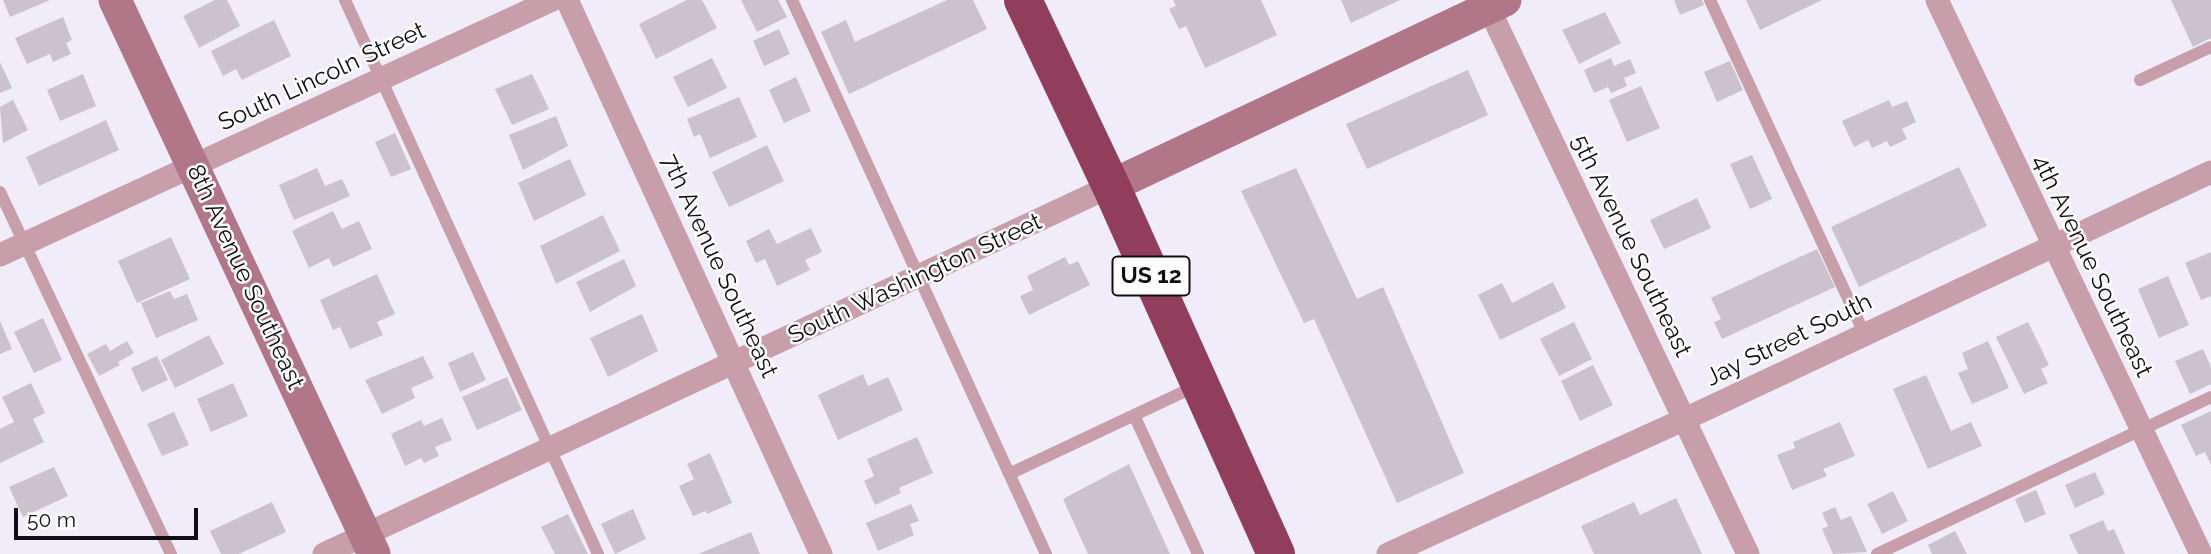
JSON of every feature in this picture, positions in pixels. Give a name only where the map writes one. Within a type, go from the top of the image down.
[{"type":"highway","name":"US 12","points":[[1031,2],[1276,554]]},
{"type":"street","name":"8th Avenue Southeast","points":[[115,0],[370,544]]},
{"type":"street","name":"South Lincoln Street","points":[[0,256],[552,0]]},
{"type":"street","name":"7th Avenue Southeast","points":[[568,0],[821,554]]},
{"type":"street","name":"4th Avenue Southeast","points":[[1937,0],[2201,554]]},
{"type":"street","name":"South Washington Street","points":[[324,554],[370,544],[550,449],[918,278],[1493,3]]},
{"type":"street","name":"5th Avenue Southeast","points":[[1493,3],[1748,554]]},
{"type":"street","name":"Jay Street South","points":[[1388,554],[1685,419],[2211,172]]},
{"type":"lane","points":[[345,0],[383,78],[598,554]]},
{"type":"lane","points":[[792,0],[1046,554]]},
{"type":"lane","points":[[1710,0],[1864,333]]},
{"type":"lane","points":[[2140,80],[2211,47]]},
{"type":"lane","points":[[0,192],[171,554]]},
{"type":"lane","points":[[1009,474],[1200,384]]},
{"type":"lane","points":[[1877,554],[2211,397]]},
{"type":"lane","points":[[1133,415],[1195,553]]},
{"type":"building","points":[[3,0],[50,0],[10,17]]},
{"type":"building","points":[[215,0],[227,0],[240,26],[199,48],[183,16]]},
{"type":"building","points":[[687,0],[702,0],[717,28],[656,59],[639,24]]},
{"type":"building","points":[[741,0],[778,0],[787,17],[757,32]]},
{"type":"building","points":[[947,0],[973,0],[987,29],[849,94],[821,32],[846,20],[855,42]]},
{"type":"building","points":[[1173,0],[1261,0],[1277,35],[1205,68],[1186,26],[1179,29],[1169,9],[1176,6]]},
{"type":"building","points":[[1341,0],[1400,0],[1351,23]]},
{"type":"building","points":[[1674,0],[1702,0],[1704,5],[1680,15]]},
{"type":"building","points":[[1746,0],[1822,0],[1760,30]]},
{"type":"building","points":[[2171,0],[2211,0],[2211,38],[2193,47]]},
{"type":"building","points":[[1605,12],[1621,43],[1579,64],[1562,30]]},
{"type":"building","points":[[63,17],[72,40],[66,43],[71,54],[53,62],[50,54],[27,64],[15,38]]},
{"type":"building","points":[[274,20],[291,56],[242,80],[236,69],[223,76],[211,51]]},
{"type":"building","points":[[779,29],[790,54],[764,66],[753,41]]},
{"type":"building","points":[[712,58],[727,88],[688,107],[673,77]]},
{"type":"building","points":[[1611,58],[1614,66],[1630,59],[1636,73],[1624,78],[1627,86],[1611,93],[1608,87],[1594,93],[1584,70]]},
{"type":"building","points":[[1730,61],[1743,90],[1717,102],[1704,72]]},
{"type":"building","points":[[0,62],[12,88],[0,93]]},
{"type":"building","points":[[1468,70],[1488,115],[1367,169],[1346,124]]},
{"type":"building","points":[[83,74],[96,106],[60,121],[47,90]]},
{"type":"building","points":[[532,74],[549,109],[512,125],[495,89]]},
{"type":"building","points":[[796,77],[811,111],[784,123],[769,90]]},
{"type":"building","points":[[1641,86],[1660,128],[1627,142],[1609,100]]},
{"type":"building","points":[[739,97],[757,137],[710,158],[700,134],[694,137],[687,119]]},
{"type":"building","points":[[13,100],[28,130],[3,143],[0,107]]},
{"type":"building","points":[[1889,100],[1892,107],[1907,101],[1916,122],[1902,129],[1907,139],[1890,147],[1887,141],[1872,148],[1868,140],[1854,147],[1842,121]]},
{"type":"building","points":[[556,116],[568,146],[523,170],[509,135]]},
{"type":"building","points":[[106,120],[119,150],[39,186],[26,157]]},
{"type":"building","points":[[395,133],[411,169],[391,177],[375,142]]},
{"type":"building","points":[[767,145],[784,181],[729,207],[712,172]]},
{"type":"building","points":[[1752,155],[1772,199],[1750,209],[1730,164]]},
{"type":"building","points":[[570,159],[586,195],[534,221],[518,183]]},
{"type":"building","points":[[1959,167],[1987,226],[1859,287],[1831,227]]},
{"type":"building","points":[[317,168],[325,186],[342,179],[350,196],[294,220],[279,185]]},
{"type":"building","points":[[1296,168],[1357,299],[1383,287],[1464,473],[1397,503],[1314,319],[1304,323],[1241,191]]},
{"type":"building","points":[[1697,198],[1711,228],[1664,249],[1650,220]]},
{"type":"building","points":[[333,211],[342,229],[359,221],[372,249],[333,267],[329,258],[309,268],[292,231]]},
{"type":"building","points":[[603,215],[620,251],[556,284],[540,246]]},
{"type":"building","points":[[811,228],[822,252],[805,260],[810,270],[777,286],[765,259],[756,263],[746,241],[769,229],[777,244]]},
{"type":"building","points":[[171,237],[190,279],[137,303],[118,261]]},
{"type":"building","points":[[1817,249],[1835,287],[1722,339],[1714,322],[1721,319],[1711,298]]},
{"type":"building","points":[[2211,252],[2211,296],[2201,300],[2185,263]]},
{"type":"building","points":[[1065,257],[1069,265],[1078,261],[1090,285],[1029,315],[1020,296],[1033,290],[1027,276]]},
{"type":"building","points":[[624,259],[636,286],[590,312],[576,282]]},
{"type":"building","points":[[377,274],[395,314],[377,322],[383,335],[350,349],[340,327],[333,330],[320,300]]},
{"type":"building","points":[[2168,276],[2189,325],[2159,338],[2138,289]]},
{"type":"building","points":[[1553,282],[1566,308],[1500,340],[1478,295],[1502,283],[1512,303]]},
{"type":"building","points":[[170,291],[174,299],[187,294],[198,320],[156,338],[141,303]]},
{"type":"building","points":[[642,314],[658,351],[608,377],[590,338]]},
{"type":"building","points":[[43,318],[62,360],[34,373],[14,332]]},
{"type":"building","points":[[0,321],[12,349],[0,354]]},
{"type":"building","points":[[1574,322],[1592,359],[1559,376],[1540,339]]},
{"type":"building","points":[[2028,322],[2049,365],[2041,369],[2048,383],[2024,394],[1996,337]]},
{"type":"building","points":[[209,335],[224,364],[175,388],[161,360]]},
{"type":"building","points":[[127,341],[134,353],[118,362],[120,365],[99,376],[87,354],[106,344],[110,351]]},
{"type":"building","points":[[1988,341],[2009,388],[1972,404],[1958,373],[1968,369],[1962,353]]},
{"type":"building","points":[[2203,349],[2211,367],[2211,384],[2190,394],[2175,361]]},
{"type":"building","points":[[473,352],[486,380],[460,392],[448,363]]},
{"type":"building","points":[[157,356],[168,380],[142,392],[131,368]]},
{"type":"building","points":[[423,356],[434,378],[411,388],[415,398],[382,414],[365,380]]},
{"type":"building","points":[[1593,365],[1613,405],[1580,421],[1561,381]]},
{"type":"building","points":[[863,374],[868,386],[888,377],[903,410],[838,440],[818,395]]},
{"type":"building","points":[[1926,375],[1951,431],[1971,422],[1982,446],[1928,469],[1893,389]]},
{"type":"building","points":[[507,377],[522,410],[477,430],[462,397]]},
{"type":"building","points":[[31,383],[45,413],[33,419],[44,442],[0,463],[0,429],[14,422],[2,397]]},
{"type":"building","points":[[233,383],[248,416],[211,432],[197,399]]},
{"type":"building","points":[[2211,411],[2211,465],[2205,452],[2196,456],[2181,425]]},
{"type":"building","points":[[174,412],[189,445],[162,456],[147,424]]},
{"type":"building","points":[[442,418],[452,440],[435,447],[439,456],[424,463],[421,458],[405,466],[391,434],[421,420],[424,426]]},
{"type":"building","points":[[1840,422],[1855,456],[1823,469],[1827,476],[1792,490],[1777,455],[1795,448],[1793,442]]},
{"type":"building","points":[[917,437],[933,473],[899,488],[901,493],[875,505],[864,481],[874,476],[867,459]]},
{"type":"building","points":[[710,453],[732,503],[707,514],[706,511],[693,516],[679,486],[694,479],[687,464]]},
{"type":"building","points":[[1129,464],[1170,554],[1088,554],[1063,499]]},
{"type":"building","points":[[54,467],[68,496],[23,517],[9,487]]},
{"type":"building","points":[[2095,472],[2105,494],[2075,508],[2065,485]]},
{"type":"building","points":[[2036,490],[2046,514],[2025,523],[2015,499]]},
{"type":"building","points":[[1893,491],[1908,521],[1882,534],[1867,504]]},
{"type":"building","points":[[1676,498],[1702,554],[1594,554],[1581,526],[1634,502],[1640,515]]},
{"type":"building","points":[[272,502],[286,532],[239,554],[221,554],[210,531]]},
{"type":"building","points":[[911,504],[919,521],[910,524],[914,535],[878,551],[866,523]]},
{"type":"building","points":[[1835,507],[1841,520],[1851,516],[1867,552],[1833,554],[1822,529],[1828,526],[1822,513]]},
{"type":"building","points":[[633,509],[646,539],[615,554],[601,524]]},
{"type":"building","points":[[568,514],[588,554],[555,554],[541,527]]},
{"type":"building","points":[[2103,520],[2108,531],[2114,529],[2125,554],[2078,554],[2069,535]]},
{"type":"building","points":[[1955,531],[1967,554],[1932,554],[1928,545]]},
{"type":"building","points":[[751,532],[760,554],[698,554]]}]
